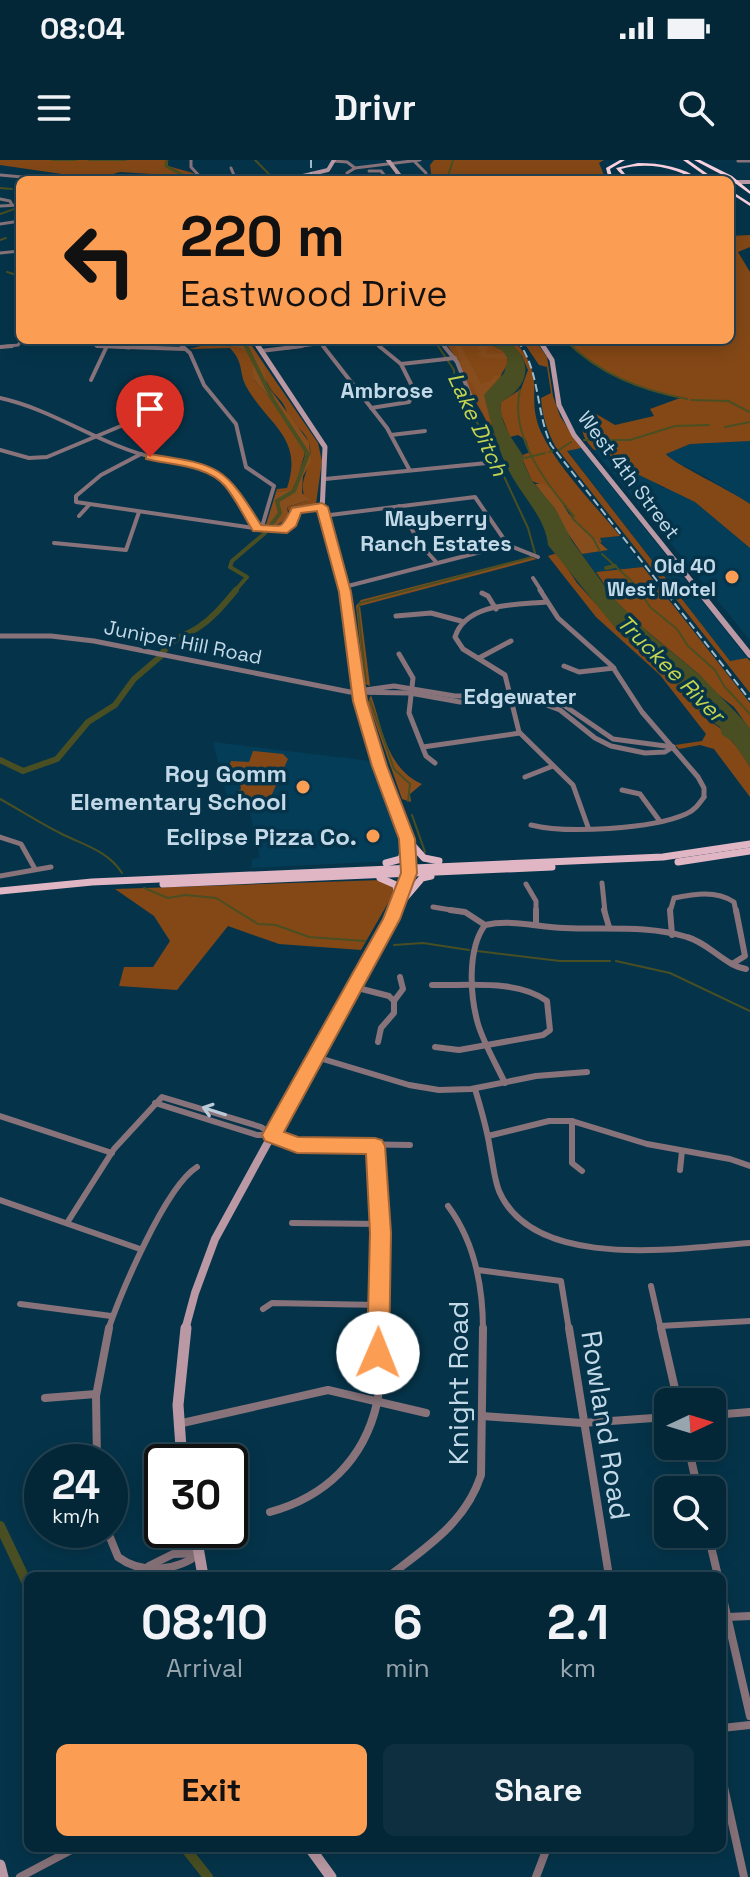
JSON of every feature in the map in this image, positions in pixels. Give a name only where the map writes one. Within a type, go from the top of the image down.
[{"type":"highway","points":[[610,176],[608,167],[623,160]]},
{"type":"highway","points":[[673,160],[695,176]]},
{"type":"highway","points":[[685,160],[708,176]]},
{"type":"highway","points":[[696,160],[723,176]]},
{"type":"highway","points":[[627,176],[618,168],[634,161],[662,162],[680,167],[694,176]]},
{"type":"highway","points":[[749,192],[745,186],[750,181]]},
{"type":"main road","points":[[388,160],[400,176]]},
{"type":"main road","points":[[302,176],[328,170],[334,161]]},
{"type":"main road","points":[[257,344],[322,442],[326,457],[322,516],[344,587],[358,691],[379,764],[407,839],[409,870],[399,905]]},
{"type":"main road","name":"West 4th Street","points":[[542,344],[552,360],[559,405],[574,435],[750,655]]},
{"type":"main road","points":[[407,839],[424,858],[457,868]]},
{"type":"main road","points":[[332,874],[398,861],[407,839]]},
{"type":"main road","points":[[0,894],[258,877],[675,862],[747,848]]},
{"type":"main road","points":[[180,1444],[180,1355],[194,1291],[215,1239],[399,905],[422,878],[457,868]]},
{"type":"main road","points":[[332,874],[389,879],[398,888],[399,905]]},
{"type":"main road","points":[[199,1548],[202,1572]]},
{"type":"main road","points":[[313,1852],[331,1877]]},
{"type":"main road","points":[[0,1865],[3,1877]]},
{"type":"street","points":[[334,161],[348,162],[355,168],[367,171],[381,171],[385,176]]},
{"type":"street","points":[[367,171],[417,161]]},
{"type":"street","points":[[738,161],[750,161]]},
{"type":"street","points":[[231,168],[234,176]]},
{"type":"street","points":[[347,176],[355,168]]},
{"type":"street","points":[[0,199],[10,201],[12,205]]},
{"type":"street","points":[[0,206],[16,205]]},
{"type":"street","points":[[96,344],[106,348],[185,348]]},
{"type":"street","points":[[180,344],[206,388],[236,424],[246,467],[275,487],[261,530]]},
{"type":"street","points":[[261,351],[307,344]]},
{"type":"street","points":[[322,344],[391,435],[409,469]]},
{"type":"street","points":[[371,408],[405,403],[415,397],[413,384],[401,364],[377,344]]},
{"type":"street","points":[[442,344],[472,400]]},
{"type":"street","points":[[91,380],[106,348]]},
{"type":"street","points":[[401,364],[450,358]]},
{"type":"street","points":[[0,398],[41,408],[142,454],[188,463],[217,474],[231,485],[254,527],[261,530]]},
{"type":"street","points":[[0,450],[24,457],[43,458],[140,418]]},
{"type":"street","points":[[391,435],[425,431]]},
{"type":"street","points":[[142,454],[101,475],[75,498],[78,503],[261,530],[286,530],[296,510],[322,507]]},
{"type":"street","points":[[325,479],[487,463]]},
{"type":"street","points":[[322,516],[475,497],[508,545],[538,557]]},
{"type":"street","points":[[79,516],[89,505]]},
{"type":"street","points":[[399,506],[420,544],[437,563]]},
{"type":"street","points":[[54,543],[126,550],[139,512]]},
{"type":"street","points":[[344,587],[508,545]]},
{"type":"street","points":[[531,825],[546,829],[633,825],[689,812],[707,798],[702,783],[642,712],[614,668],[566,627],[533,578]]},
{"type":"street","points":[[482,593],[488,596],[496,609]]},
{"type":"street","points":[[547,602],[477,612],[461,621],[455,629],[456,641],[501,671],[507,680],[520,733],[577,790],[588,827]]},
{"type":"street","points":[[396,616],[431,613],[461,621]]},
{"type":"street","name":"Juniper Hill Road","points":[[0,636],[51,636],[94,641],[358,691],[411,691],[460,702],[511,697],[536,701],[552,706],[595,738],[622,750],[656,753],[673,747]]},
{"type":"street","points":[[479,658],[511,641]]},
{"type":"street","points":[[399,654],[412,674],[409,713],[426,756],[435,763]]},
{"type":"street","points":[[564,666],[571,671],[584,672],[614,668]]},
{"type":"street","points":[[423,747],[520,733]]},
{"type":"street","points":[[525,777],[553,766]]},
{"type":"street","points":[[622,790],[643,796],[659,820]]},
{"type":"street","points":[[0,837],[21,844],[35,869]]},
{"type":"street","points":[[0,876],[51,867]]},
{"type":"street","points":[[602,883],[602,901],[609,927]]},
{"type":"street","points":[[526,884],[536,901],[536,925]]},
{"type":"street","points":[[672,935],[670,905],[674,898],[729,897],[734,902],[746,949],[745,956],[734,966]]},
{"type":"street","points":[[433,907],[465,912],[485,925]]},
{"type":"street","points":[[505,1083],[487,1044],[473,986],[476,937],[485,925],[504,921],[576,929],[609,927],[672,935],[703,944],[734,966],[746,969]]},
{"type":"street","points":[[378,1042],[381,1028],[394,1013],[394,1001],[403,989],[400,977]]},
{"type":"street","points":[[432,985],[473,986],[537,994],[547,1001],[552,1024],[547,1033],[459,1050],[435,1047]]},
{"type":"street","points":[[354,987],[389,996],[394,1001]]},
{"type":"street","points":[[316,1057],[424,1088],[475,1089],[536,1076],[587,1072]]},
{"type":"street","points":[[475,1089],[500,1195],[520,1221],[542,1235],[566,1242],[631,1250],[750,1243]]},
{"type":"street","points":[[67,1223],[112,1153],[146,1118],[155,1103],[257,1135],[272,1135],[297,1145],[410,1145]]},
{"type":"street","points":[[0,1116],[112,1153]]},
{"type":"street","points":[[488,1136],[549,1121],[572,1121],[647,1144],[750,1166]]},
{"type":"street","points":[[572,1121],[572,1163],[582,1171]]},
{"type":"street","points":[[270,1512],[288,1507],[325,1488],[345,1471],[360,1448],[377,1402],[381,1224],[375,1146]]},
{"type":"street","points":[[680,1170],[682,1151]]},
{"type":"street","points":[[97,1444],[96,1394],[101,1353],[111,1316],[140,1249],[185,1176],[197,1167]]},
{"type":"street","points":[[0,1200],[140,1249]]},
{"type":"street","name":"Knight Road","points":[[394,1572],[460,1519],[474,1498],[481,1475],[483,1322],[478,1270],[459,1221],[448,1206]]},
{"type":"street","points":[[292,1223],[381,1224]]},
{"type":"street","name":"Rowland Road","points":[[478,1270],[561,1281],[608,1572]]},
{"type":"street","points":[[651,1286],[675,1388]]},
{"type":"street","points":[[263,1309],[272,1303],[379,1305]]},
{"type":"street","points":[[20,1304],[111,1316]]},
{"type":"street","points":[[660,1326],[750,1321]]},
{"type":"street","points":[[178,1424],[315,1391],[338,1391],[426,1413]]},
{"type":"street","points":[[45,1398],[96,1394]]},
{"type":"street","points":[[726,1414],[750,1412]]},
{"type":"street","points":[[482,1416],[582,1423],[654,1418]]},
{"type":"street","points":[[112,1548],[121,1560],[130,1565],[165,1570],[183,1567],[200,1553]]},
{"type":"street","points":[[711,1548],[717,1572]]},
{"type":"street","points":[[149,1566],[161,1557],[177,1552],[200,1553]]},
{"type":"street","points":[[726,1612],[750,1716]]},
{"type":"street","points":[[727,1617],[750,1616]]},
{"type":"street","points":[[726,1728],[750,1725]]},
{"type":"street","points":[[726,1796],[744,1877]]},
{"type":"street","points":[[20,1877],[67,1852]]},
{"type":"street","points":[[536,1877],[545,1852]]},
{"type":"shaded area","points":[[0,160],[168,160],[168,166],[196,176],[120,172],[106,176],[75,176],[0,165]]},
{"type":"shaded area","points":[[434,160],[604,160],[599,163],[604,176],[431,176],[430,165]]},
{"type":"shaded area","points":[[750,235],[750,247],[738,252],[750,272],[750,441],[690,444],[666,454],[750,504],[750,548],[695,502],[635,473],[600,449],[594,450],[582,431],[586,408],[615,425],[654,416],[650,409],[680,398],[619,377],[591,361],[571,344],[734,344],[734,236]]},
{"type":"shaded area","points":[[226,344],[220,346],[243,349],[252,357],[253,379],[278,407],[305,451],[292,491],[276,492],[277,489],[287,488],[291,471],[288,444],[247,388],[235,354],[230,348],[189,349]]},
{"type":"shaded area","points":[[251,344],[264,364],[267,385],[309,442],[311,462],[303,476],[302,493],[310,500],[287,507],[289,518],[270,529],[265,528],[276,492],[294,490],[305,451],[278,407],[253,379],[252,362],[247,352],[218,346]]},
{"type":"shaded area","points":[[446,344],[489,344],[507,356],[508,363],[501,375],[491,428],[499,445],[467,388]]},
{"type":"shaded area","points":[[451,344],[460,344],[481,384],[501,375],[484,395],[491,428],[474,387],[465,375],[455,346]]},
{"type":"shaded area","points":[[468,344],[489,344],[486,354],[505,353],[508,359],[485,358],[477,354],[481,352],[477,346]]},
{"type":"shaded area","points":[[510,344],[517,344],[531,366],[536,418],[548,445],[566,472],[620,536],[600,538],[602,543],[594,539],[552,490],[532,481],[523,461],[523,455],[530,452],[526,440],[518,435],[510,437],[501,414],[501,402],[521,389],[528,370],[522,356]]},
{"type":"shaded area","points":[[525,344],[538,344],[547,357],[553,396],[560,416],[581,448],[567,451],[730,661],[747,658],[750,661],[750,693],[555,446],[545,422],[541,398],[551,393],[547,367],[539,365]]},
{"type":"shaded area","points":[[264,364],[318,443],[322,461],[316,504],[295,508],[290,514],[287,507],[307,501],[303,481],[310,448],[306,437],[291,421],[268,384]]},
{"type":"shaded area","points":[[750,441],[750,504],[700,473],[671,460],[666,454],[690,444]]},
{"type":"shaded area","points":[[581,448],[747,658],[730,661],[567,450]]},
{"type":"shaded area","points":[[600,449],[663,488],[669,487],[695,502],[750,548],[750,640],[594,450]]},
{"type":"shaded area","points":[[535,484],[544,484],[554,490],[569,514],[608,550],[582,554]]},
{"type":"shaded area","points":[[620,536],[643,567],[595,572],[582,554],[607,550],[599,538]]},
{"type":"shaded area","points":[[557,553],[577,583],[626,637],[665,670],[705,718],[720,728],[742,753],[750,767],[750,797],[714,749],[700,745],[679,749],[675,745],[702,741],[706,734],[660,675],[596,617],[548,556]]},
{"type":"shaded area","points":[[530,557],[537,559],[360,606],[370,686],[364,683],[356,606],[361,600]]},
{"type":"shaded area","points":[[643,567],[750,703],[750,729],[734,707],[710,688],[700,675],[636,622],[615,600],[596,572]]},
{"type":"shaded area","points":[[371,695],[393,758],[410,777],[422,784],[410,794],[411,802],[402,799],[368,702]]},
{"type":"shaded area","points":[[213,742],[371,761],[396,829],[400,855],[391,861],[248,868],[252,866],[252,859],[260,858],[249,809],[229,806]]},
{"type":"shaded area","points":[[253,751],[283,754],[288,759],[268,803],[236,799],[235,793],[241,789],[240,784],[226,776],[231,761],[249,762]]},
{"type":"shaded area","points":[[382,880],[392,884],[395,891],[361,950],[279,944],[228,926],[177,990],[119,986],[124,967],[153,967],[170,941],[154,916],[115,889]]},
{"type":"water","name":"Truckee River","points":[[489,344],[510,344],[525,364],[523,381],[511,396],[501,402],[501,410],[504,424],[524,457],[523,462],[532,481],[555,508],[572,541],[615,600],[700,675],[746,723],[750,729],[750,767],[732,741],[722,735],[720,727],[699,710],[663,668],[620,634],[548,545],[539,518],[503,458],[484,395],[504,373],[508,359],[502,350]]},
{"type":"waterway","points":[[52,160],[76,160]]},
{"type":"waterway","points":[[89,160],[126,160]]},
{"type":"waterway","points":[[167,160],[166,166],[185,176]]},
{"type":"waterway","name":"Lake Ditch","points":[[255,160],[271,176]]},
{"type":"waterway","points":[[448,176],[453,160]]},
{"type":"waterway","points":[[0,188],[12,189]]},
{"type":"waterway","points":[[0,214],[16,208]]},
{"type":"waterway","points":[[0,240],[6,238]]},
{"type":"waterway","points":[[7,272],[16,275]]},
{"type":"waterway","points":[[245,344],[273,400],[308,454],[294,491],[277,501],[280,513],[268,529]]},
{"type":"waterway","name":"Lake Ditch","points":[[437,344],[454,370],[455,384],[487,440],[528,528],[535,553]]},
{"type":"waterway","points":[[569,344],[621,379],[687,399]]},
{"type":"waterway","points":[[520,390],[520,424],[531,456]]},
{"type":"waterway","points":[[691,400],[729,401]]},
{"type":"waterway","points":[[728,401],[750,412]]},
{"type":"waterway","points":[[725,427],[750,422]]},
{"type":"waterway","points":[[584,440],[630,440],[675,426],[709,425]]},
{"type":"waterway","points":[[559,450],[571,442]]},
{"type":"waterway","points":[[531,456],[545,453]]},
{"type":"waterway","points":[[525,458],[531,456]]},
{"type":"waterway","points":[[531,456],[574,516],[572,518],[593,538],[600,551]]},
{"type":"waterway","points":[[234,592],[247,577],[230,567],[232,561],[265,533]]},
{"type":"waterway","points":[[602,554],[637,586],[650,607],[677,629],[688,646],[715,670],[724,686],[750,714]]},
{"type":"waterway","name":"Lake Ditch","points":[[366,682],[358,609],[360,603],[532,557]]},
{"type":"waterway","points":[[606,568],[615,566]]},
{"type":"waterway","points":[[163,652],[175,640],[210,619],[236,590]]},
{"type":"waterway","points":[[0,760],[23,771],[57,759],[88,722],[115,705],[134,679],[161,656]]},
{"type":"waterway","name":"Lake Ditch","points":[[370,700],[394,769],[410,784],[408,801]]},
{"type":"waterway","points":[[0,799],[102,853],[122,873]]},
{"type":"waterway","name":"Lake Ditch","points":[[412,815],[425,852]]},
{"type":"waterway","points":[[144,888],[168,898],[185,895],[216,898],[258,924],[276,925],[309,937],[365,941]]},
{"type":"waterway","points":[[394,945],[423,943],[469,950]]},
{"type":"waterway","points":[[477,951],[560,961],[610,961]]},
{"type":"waterway","points":[[616,961],[670,973],[750,1011]]},
{"type":"waterway","points":[[0,1526],[24,1577]]},
{"type":"waterway","points":[[188,1852],[208,1877]]},
{"type":"railway","points":[[311,160],[311,176]]},
{"type":"railway","points":[[520,344],[530,365],[551,445],[750,700]]},
{"type":"place","name":"Old 40 West Motel","points":[[732,577]]},
{"type":"place","name":"Roy Gomm Elementary School","points":[[303,787]]},
{"type":"place","name":"Eclipse Pizza Co.","points":[[373,836]]},
{"type":"district","name":"Ambrose","points":[[387,390]]},
{"type":"district","name":"Mayberry Ranch Estates","points":[[436,530]]},
{"type":"district","name":"Edgewater","points":[[520,696]]},
{"type":"route","points":[[150,457],[193,464],[221,476],[231,485],[252,525],[267,531],[286,530],[296,510],[322,507],[345,592],[360,701],[379,766],[407,839],[409,873],[401,901],[272,1135],[297,1145],[375,1146],[381,1233],[378,1353]]}]
